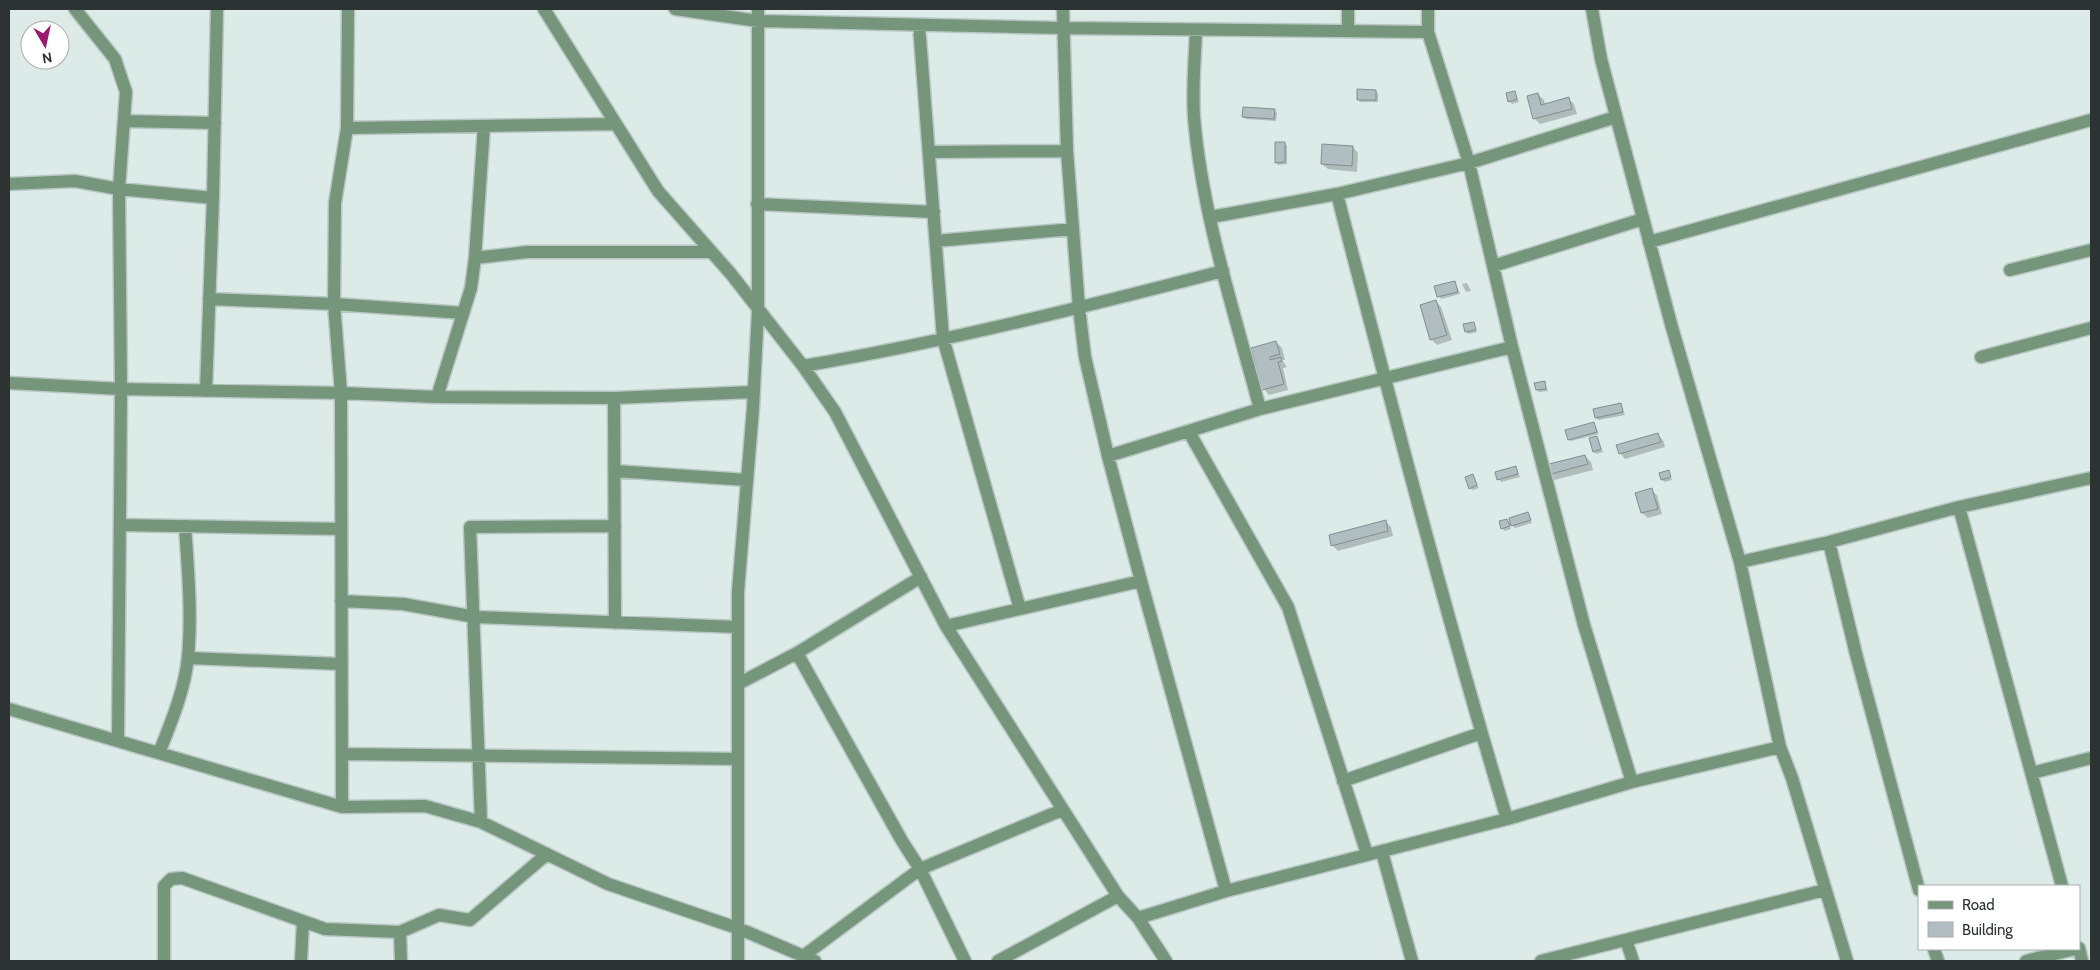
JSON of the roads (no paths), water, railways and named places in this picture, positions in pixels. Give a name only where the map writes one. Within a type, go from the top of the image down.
[{"type":"street","points":[[75,9],[115,59],[126,92],[119,189],[121,389],[118,741]]},
{"type":"street","points":[[206,391],[217,9]]},
{"type":"street","points":[[342,806],[341,393],[334,304],[335,203],[347,128],[348,9]]},
{"type":"street","points":[[544,9],[658,191],[730,274],[758,312],[803,366],[835,412],[946,626],[1118,896],[1138,918],[1166,961]]},
{"type":"street","points":[[674,9],[919,25],[1428,32]]},
{"type":"street","points":[[1063,9],[1062,28],[1067,151],[1078,308],[1086,357],[1108,456],[1226,891]]},
{"type":"street","points":[[1348,9],[1348,32]]},
{"type":"street","points":[[1428,9],[1428,32],[1469,162],[1512,347],[1584,624],[1632,782]]},
{"type":"street","points":[[1592,9],[1601,59],[1670,324],[1740,562],[1780,746],[1792,778],[1848,961]]},
{"type":"street","points":[[738,961],[740,929],[738,592],[758,312],[758,15]]},
{"type":"street","points":[[919,25],[944,338],[1020,609]]},
{"type":"street","points":[[1196,30],[1194,116],[1202,172],[1223,271],[1260,409]]},
{"type":"street","points":[[1211,217],[1337,194],[1469,162],[1616,117]]},
{"type":"street","points":[[1649,242],[2091,120]]},
{"type":"street","points":[[124,121],[215,123]]},
{"type":"street","points":[[347,128],[616,124]]},
{"type":"street","points":[[438,397],[471,288],[475,258],[484,126]]},
{"type":"street","points":[[929,152],[1067,151]]},
{"type":"street","points":[[9,184],[75,181],[119,189],[213,198]]},
{"type":"street","points":[[1337,194],[1384,378],[1507,819]]},
{"type":"street","points":[[757,204],[934,212]]},
{"type":"street","points":[[1493,266],[1643,219]]},
{"type":"street","points":[[936,241],[1073,229]]},
{"type":"street","points":[[2010,270],[2091,250]]},
{"type":"street","points":[[475,258],[543,251],[710,252]]},
{"type":"street","points":[[803,366],[876,354],[1078,308],[1223,271]]},
{"type":"street","points":[[210,299],[334,304],[463,313]]},
{"type":"street","points":[[1981,356],[2091,328]]},
{"type":"street","points":[[1108,456],[1260,409],[1512,347]]},
{"type":"street","points":[[9,383],[121,389],[341,393],[438,397],[614,398],[753,392]]},
{"type":"street","points":[[614,398],[615,623]]},
{"type":"street","points":[[1188,432],[1288,607],[1367,854]]},
{"type":"street","points":[[615,471],[747,480]]},
{"type":"street","points":[[1740,562],[1829,542],[1959,507],[2091,478]]},
{"type":"street","points":[[1959,507],[2062,885]]},
{"type":"street","points":[[120,525],[341,529]]},
{"type":"street","points":[[159,753],[173,719],[188,658],[190,602],[185,526]]},
{"type":"street","points":[[481,822],[475,617],[470,527],[615,526]]},
{"type":"street","points":[[1829,542],[1856,654],[1918,886]]},
{"type":"street","points":[[738,684],[797,653],[921,577]]},
{"type":"street","points":[[946,626],[1141,581]]},
{"type":"street","points":[[341,601],[403,604],[475,617],[738,627]]},
{"type":"street","points":[[797,653],[902,841],[920,869],[965,961]]},
{"type":"street","points":[[188,658],[342,664]]},
{"type":"street","points":[[9,709],[342,806],[425,806],[481,822],[608,884],[740,929],[815,961]]},
{"type":"street","points":[[1344,781],[1482,733]]},
{"type":"street","points":[[1138,918],[1226,891],[1507,819],[1632,782],[1780,746]]},
{"type":"street","points":[[342,754],[738,759]]},
{"type":"street","points":[[2032,773],[2091,758]]},
{"type":"street","points":[[802,957],[920,869],[1062,810]]},
{"type":"street","points":[[1382,852],[1412,961]]},
{"type":"street","points":[[164,961],[164,886],[171,879],[182,878],[325,929],[400,932],[439,915],[470,920],[547,854]]},
{"type":"street","points":[[1541,961],[1826,890]]},
{"type":"street","points":[[998,961],[1118,896]]},
{"type":"street","points":[[301,961],[303,922]]},
{"type":"street","points":[[400,932],[401,961]]},
{"type":"street","points":[[1626,940],[1633,961]]},
{"type":"street","points":[[2026,961],[2070,950]]}]
